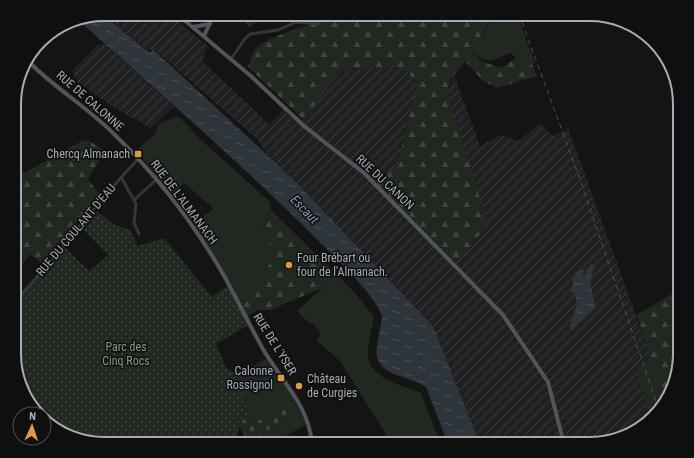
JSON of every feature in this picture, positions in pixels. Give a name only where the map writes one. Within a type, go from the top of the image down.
[{"type":"main road","name":"RUE DU CANON","points":[[186,21],[231,58],[304,126],[364,173],[503,316],[548,382],[562,437]]},
{"type":"main road","points":[[204,36],[211,21]]},
{"type":"main road","points":[[194,27],[210,24]]},
{"type":"main road","name":"RUE DE CALONNE","points":[[32,64],[95,116],[138,159]]},
{"type":"main road","name":"RUE DE L'ALMANACH","points":[[138,159],[198,235],[236,299]]},
{"type":"main road","name":"RUE DE L'YSER","points":[[236,299],[264,350],[301,405],[308,423],[311,437]]},
{"type":"street","points":[[231,58],[250,34],[278,30],[296,22],[318,24],[316,21]]},
{"type":"street","name":"RUE DU COULANT D'EAU","points":[[21,295],[138,159]]},
{"type":"street","points":[[121,177],[136,204],[134,224],[139,234]]},
{"type":"street","points":[[134,200],[156,180]]},
{"type":"shaded area","points":[[112,21],[177,21],[208,46],[202,61],[270,125],[283,110],[298,124],[342,69],[401,67],[417,82],[398,164],[487,224],[447,91],[454,75],[480,146],[501,135],[519,141],[539,123],[553,136],[568,128],[651,357],[636,365],[650,412],[622,431],[595,437],[477,437],[433,326],[294,180],[267,154],[257,139],[154,49],[147,50]]},
{"type":"shaded area","points":[[103,43],[174,106],[151,128],[113,107],[79,83],[73,73],[74,68],[98,44],[102,45]]},
{"type":"green space","points":[[245,21],[258,21],[250,27]]},
{"type":"green space","points":[[319,21],[489,21],[472,53],[481,61],[501,68],[518,57],[532,64],[537,76],[497,88],[483,81],[465,61],[451,79],[447,91],[488,224],[457,263],[376,182],[398,164],[417,82],[401,67],[342,69],[303,119],[248,67],[255,49],[260,45],[295,29],[312,24],[318,24]]},
{"type":"green space","points":[[491,21],[520,21],[535,63],[532,64],[518,57],[515,59],[512,53],[489,60],[479,57],[472,52]]},
{"type":"green space","points":[[178,116],[201,140],[269,201],[271,210],[257,227],[277,254],[239,304],[192,223],[214,209],[184,183],[172,196],[139,153],[135,151],[154,135],[160,123]]},
{"type":"green space","points":[[88,140],[105,151],[88,179],[99,194],[59,244],[41,263],[31,254],[21,265],[21,171],[24,173],[82,141]]},
{"type":"green space","points":[[271,210],[337,275],[322,288],[270,310],[258,310],[247,316],[239,304],[277,254],[257,227]]},
{"type":"green space","name":"Parc des Cinq Rocs","points":[[97,211],[113,224],[130,230],[138,246],[164,238],[212,297],[227,286],[250,324],[216,344],[226,368],[238,375],[249,417],[237,423],[239,427],[237,437],[93,436],[72,431],[63,426],[52,418],[52,406],[42,406],[32,391],[21,359],[21,297],[64,247],[89,271],[108,255],[81,227]]},
{"type":"green space","points":[[337,275],[355,293],[374,317],[369,340],[368,354],[370,363],[374,370],[396,384],[421,393],[438,437],[388,437],[340,361],[316,340],[321,334],[297,311]]},
{"type":"green space","points":[[673,293],[673,359],[669,381],[662,395],[637,315]]},
{"type":"green space","points":[[651,357],[662,394],[649,413],[636,365]]},
{"type":"green space","points":[[21,359],[32,391],[42,406],[40,406],[35,400],[25,381]]},
{"type":"green space","points":[[266,359],[291,395],[307,424],[284,437],[260,437],[292,417],[285,406],[253,424],[249,417],[238,375]]},
{"type":"green space","points":[[286,405],[292,417],[257,437],[245,437],[237,423],[249,417],[253,424]]},
{"type":"water","name":"Escaut","points":[[99,21],[111,21],[147,51],[150,53],[153,49],[294,180],[433,326],[477,437],[445,437],[426,387],[391,372],[383,367],[379,361],[377,347],[382,317],[379,309],[366,290],[295,218],[172,103],[83,24]]},
{"type":"water","points":[[591,264],[595,266],[591,276],[591,281],[596,307],[571,332],[570,324],[576,309],[576,293],[574,294],[570,290],[573,284],[572,279],[575,272],[586,269],[582,275],[586,275],[587,269]]},
{"type":"railway","points":[[522,21],[578,174],[657,403]]},
{"type":"place","name":"Chercq Almanach","points":[[138,154]]},
{"type":"place","name":"Four Brébart ou four de l'Almanach.","points":[[289,265]]},
{"type":"place","name":"Calonne Rossignol","points":[[281,378]]},
{"type":"place","name":"Château de Curgies","points":[[299,386]]}]
